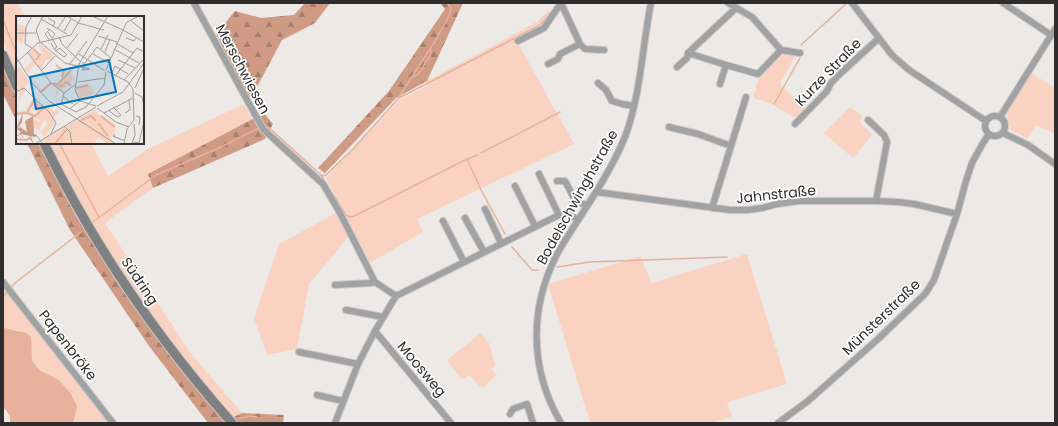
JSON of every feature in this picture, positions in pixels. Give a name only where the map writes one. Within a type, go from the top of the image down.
[{"type":"main road","points":[[3,55],[16,85]]},
{"type":"main road","name":"Südring","points":[[44,144],[60,178],[86,224],[142,309],[176,356],[232,423]]},
{"type":"street","name":"Merschwiesen","points":[[194,3],[261,127],[323,184],[339,210],[375,282]]},
{"type":"street","points":[[518,41],[544,28],[561,3]]},
{"type":"street","points":[[561,3],[580,44],[585,48],[604,50]]},
{"type":"street","name":"Bodelschwinghstraße","points":[[561,423],[549,400],[539,363],[536,327],[541,296],[547,277],[561,248],[610,168],[624,137],[639,86],[651,3]]},
{"type":"street","points":[[728,3],[752,17],[781,50],[800,53]]},
{"type":"street","points":[[852,3],[892,55],[909,70],[986,121]]},
{"type":"street","points":[[1003,3],[1051,35]]},
{"type":"street","points":[[677,67],[687,58],[688,53],[736,8]]},
{"type":"street","points":[[1000,117],[1055,28]]},
{"type":"street","name":"Kurze Straße","points":[[795,124],[827,91],[841,72],[879,38]]},
{"type":"street","points":[[548,64],[558,59],[560,54],[580,44]]},
{"type":"street","points":[[688,53],[758,74],[781,50]]},
{"type":"street","points":[[720,84],[726,65]]},
{"type":"street","points":[[598,83],[606,90],[612,100],[622,104],[634,106]]},
{"type":"street","points":[[712,208],[746,97]]},
{"type":"street","points":[[992,116],[1000,117],[1003,119],[1005,124],[1003,133],[996,136],[989,134],[985,128],[986,121],[992,116]]},
{"type":"street","points":[[868,120],[884,135],[887,142],[876,201]]},
{"type":"street","points":[[669,128],[698,134],[731,146]]},
{"type":"street","points":[[1003,133],[1028,145],[1055,164]]},
{"type":"street","name":"Münsterstraße","points":[[778,423],[808,401],[878,339],[925,294],[934,280],[957,214],[972,163],[989,134]]},
{"type":"street","points":[[539,174],[559,215]]},
{"type":"street","points":[[557,181],[565,180],[576,202],[587,205]]},
{"type":"street","points":[[515,186],[536,226]]},
{"type":"street","name":"Jahnstraße","points":[[596,192],[730,210],[747,210],[799,201],[876,201],[914,204],[957,214]]},
{"type":"street","points":[[485,208],[501,243]]},
{"type":"street","points":[[334,423],[358,364],[375,331],[396,296],[559,215],[567,213],[578,220]]},
{"type":"street","points":[[465,218],[484,252]]},
{"type":"street","points":[[444,221],[464,262]]},
{"type":"street","points":[[334,285],[375,282],[396,296]]},
{"type":"street","name":"Papenbröke","points":[[7,287],[113,423]]},
{"type":"street","points":[[346,310],[383,317]]},
{"type":"street","name":"Moosweg","points":[[375,331],[451,423]]},
{"type":"street","points":[[299,352],[358,364]]},
{"type":"street","points":[[317,395],[343,401]]},
{"type":"street","points":[[510,414],[512,409],[527,404],[533,423]]},
{"type":"shaded area","points":[[3,3],[18,3],[24,16],[16,16],[16,73],[3,41]]},
{"type":"shaded area","points":[[548,11],[551,14],[542,26],[513,41],[520,47],[574,144],[417,219],[423,232],[370,263],[326,178],[400,100],[427,86],[427,81],[537,22]]},
{"type":"shaded area","points":[[781,51],[796,54],[780,84],[806,110],[797,119],[770,103],[753,98],[760,74]]},
{"type":"shaded area","points":[[1031,73],[1055,88],[1055,134],[1036,125],[1027,139],[1011,130],[1006,116]]},
{"type":"shaded area","points":[[244,104],[252,120],[148,174],[153,188],[105,223],[192,355],[242,413],[234,417],[184,359],[144,307],[87,219],[50,144],[92,144],[108,176],[148,149]]},
{"type":"shaded area","points":[[850,107],[862,115],[860,122],[872,135],[853,158],[824,133]]},
{"type":"shaded area","points":[[336,213],[349,236],[309,284],[297,349],[267,355],[254,318],[279,244]]},
{"type":"shaded area","points":[[747,254],[787,384],[727,402],[732,417],[710,423],[590,423],[548,284],[641,256],[651,283]]},
{"type":"shaded area","points":[[3,287],[10,294],[109,423],[71,423],[74,421],[59,380],[39,370],[32,360],[30,336],[17,330],[3,329]]},
{"type":"shaded area","points":[[5,328],[26,333],[31,337],[32,360],[39,370],[59,380],[71,394],[77,406],[74,421],[71,423],[10,423],[10,416],[3,406],[3,329]]},
{"type":"shaded area","points":[[481,333],[489,343],[495,365],[491,369],[497,375],[482,388],[469,375],[462,380],[447,360]]},
{"type":"green space","points":[[305,3],[330,3],[315,23],[282,40],[250,100],[216,34],[235,11],[261,18],[294,15]]},
{"type":"green space","points":[[440,3],[463,3],[427,81],[396,98],[325,173],[318,168],[389,91],[445,9]]},
{"type":"green space","points":[[3,67],[16,96],[16,120],[3,94]]},
{"type":"green space","points":[[264,113],[273,124],[265,139],[153,188],[148,174]]},
{"type":"green space","points":[[27,144],[39,144],[76,216],[159,341],[227,423],[208,423],[149,346],[70,230]]},
{"type":"green space","points":[[242,413],[284,415],[283,423],[239,423],[234,417]]},
{"type":"waterway","points":[[399,97],[447,20],[451,8],[447,3]]},
{"type":"waterway","points":[[801,45],[846,4]]},
{"type":"waterway","points":[[264,126],[266,125],[321,175],[326,175],[353,149],[399,98],[540,25],[549,15]]},
{"type":"waterway","points":[[3,20],[16,52]]},
{"type":"waterway","points":[[413,77],[422,70],[430,57],[431,49]]},
{"type":"waterway","points":[[774,104],[800,58]]},
{"type":"waterway","points":[[481,153],[560,112]]},
{"type":"waterway","points":[[93,222],[156,175],[219,148],[261,127]]},
{"type":"waterway","points":[[60,144],[99,217]]},
{"type":"waterway","points":[[468,159],[477,155]]},
{"type":"waterway","points":[[321,175],[346,215],[350,217],[467,159],[482,192],[505,234]]},
{"type":"waterway","points":[[11,288],[15,283],[81,232]]},
{"type":"waterway","points":[[512,247],[532,270],[538,270]]},
{"type":"waterway","points":[[557,267],[590,262],[727,257]]},
{"type":"waterway","points":[[3,297],[8,291]]},
{"type":"waterway","points":[[239,419],[249,416],[257,417]]}]
